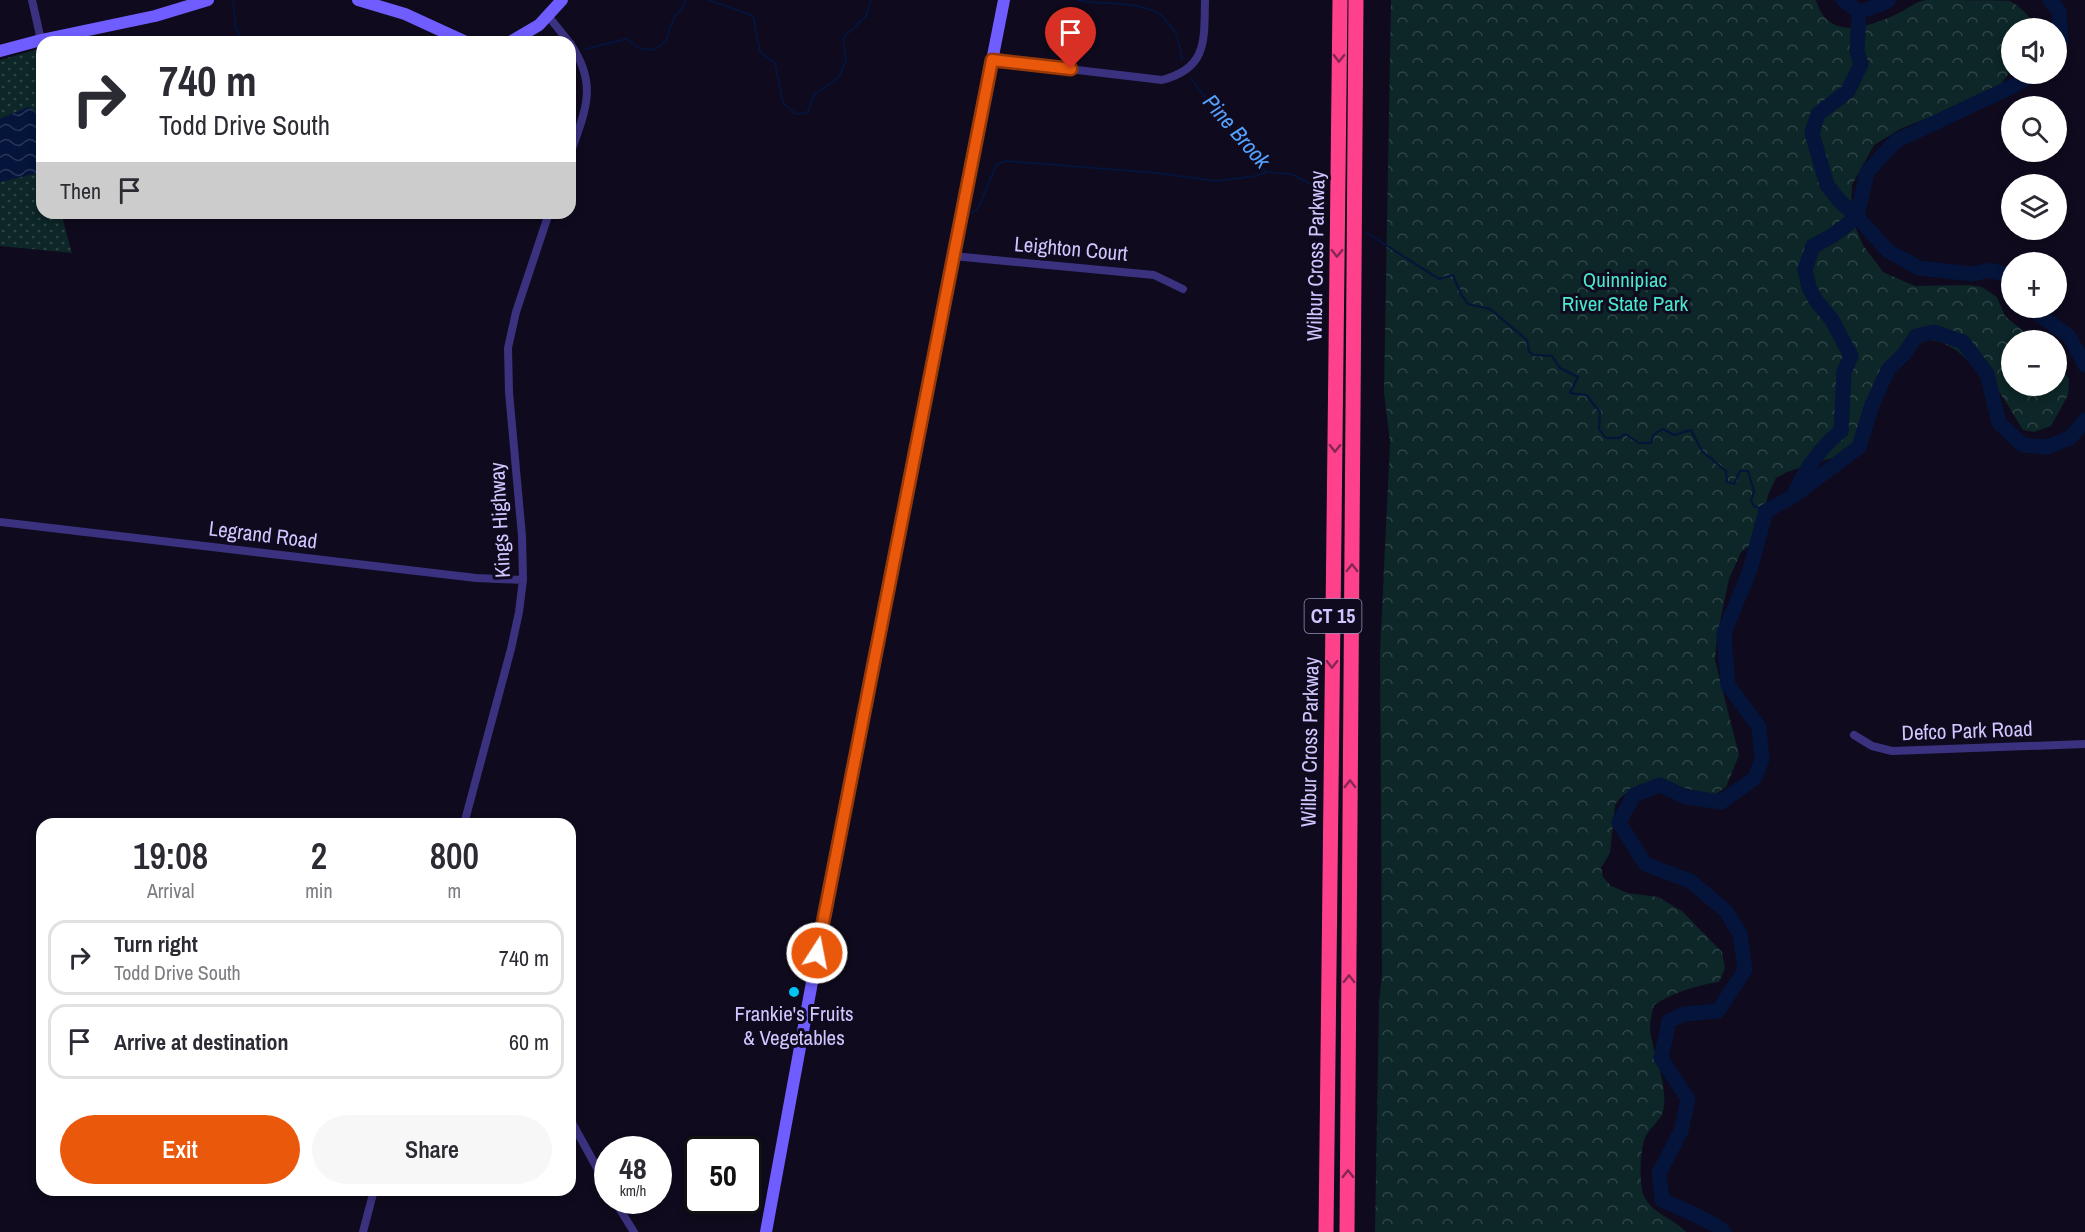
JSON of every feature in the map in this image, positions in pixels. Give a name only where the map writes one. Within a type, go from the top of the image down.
[{"type":"highway","name":"Wilbur Cross Parkway","points":[[1326,1232],[1340,0]]},
{"type":"highway","name":"Wilbur Cross Parkway","points":[[1347,1232],[1356,0]]},
{"type":"main road","points":[[61,36],[136,21],[208,0]]},
{"type":"main road","points":[[358,0],[405,14],[453,36]]},
{"type":"main road","points":[[520,36],[549,17],[562,0]]},
{"type":"main road","points":[[766,1232],[840,829],[1004,0]]},
{"type":"main road","points":[[0,51],[36,41]]},
{"type":"street","points":[[32,0],[40,36]]},
{"type":"street","points":[[992,60],[1162,80],[1186,70],[1200,53],[1204,41],[1205,0]]},
{"type":"street","points":[[549,17],[564,36]]},
{"type":"street","points":[[576,55],[585,73],[588,94],[576,137]]},
{"type":"street","name":"Kings Highway","points":[[466,818],[514,638],[523,580],[522,536],[509,392],[508,348],[516,312],[547,219]]},
{"type":"street","name":"Leighton Court","points":[[953,256],[1154,275],[1183,289]]},
{"type":"street","name":"Legrand Road","points":[[0,522],[476,578],[523,580]]},
{"type":"street","name":"Defco Park Road","points":[[1854,735],[1872,746],[1892,751],[2085,744]]},
{"type":"street","points":[[576,1130],[594,1163]]},
{"type":"street","points":[[363,1232],[372,1196]]},
{"type":"street","points":[[623,1214],[634,1232]]},
{"type":"green space","name":"Quinnipiac River State Park","points":[[1391,0],[1816,0],[1822,13],[1830,22],[1850,28],[1874,23],[1926,0],[2010,1],[2030,18],[2001,18],[2001,84],[1993,97],[1985,104],[1928,118],[1902,128],[1874,145],[1852,185],[1851,217],[1863,245],[1883,272],[1915,286],[1982,287],[1997,297],[2001,306],[2001,318],[2007,318],[2022,330],[2001,330],[2001,394],[1994,383],[1956,350],[1941,342],[1929,340],[1905,349],[1875,382],[1870,397],[1864,435],[1835,457],[1787,472],[1776,478],[1768,495],[1759,539],[1741,552],[1729,579],[1717,636],[1715,660],[1739,755],[1726,787],[1715,795],[1662,783],[1640,784],[1621,797],[1615,805],[1610,853],[1601,868],[1603,877],[1611,886],[1628,893],[1658,897],[1682,911],[1722,952],[1725,968],[1719,982],[1685,990],[1654,1005],[1651,1019],[1651,1038],[1663,1086],[1664,1106],[1661,1116],[1644,1141],[1641,1169],[1642,1191],[1652,1207],[1686,1232],[1375,1232],[1379,1002],[1382,974],[1380,652],[1390,442],[1384,392]]},
{"type":"green space","points":[[36,50],[36,219],[63,219],[72,253],[0,246],[0,60]]},
{"type":"green space","name":"Quinnipiac River State Park","points":[[2067,376],[2069,379],[2068,395],[2051,426],[2034,432],[2023,430],[2002,396],[2067,396]]},
{"type":"water","points":[[28,107],[36,114],[36,173],[0,182],[0,119]]},
{"type":"waterway","name":"Pine Brook","points":[[586,49],[626,39],[639,48],[654,50],[666,41],[675,16],[684,6],[685,0]]},
{"type":"waterway","name":"Pine Brook","points":[[709,0],[753,16],[760,52],[775,63],[783,103],[796,114],[807,113],[815,94],[839,77],[846,61],[843,38],[866,16],[871,0]]},
{"type":"waterway","points":[[1077,0],[1132,5],[1161,15],[1176,34],[1182,59]]},
{"type":"waterway","points":[[1843,0],[1859,12],[1889,0]]},
{"type":"waterway","points":[[2050,0],[2059,11],[2059,18]]},
{"type":"waterway","points":[[233,1],[236,28],[240,36]]},
{"type":"waterway","points":[[1794,494],[1814,460],[1841,431],[1844,372],[1851,356],[1832,320],[1815,299],[1805,270],[1813,246],[1832,236],[1857,217],[1827,185],[1812,133],[1818,114],[1848,91],[1861,64],[1857,51],[1859,12]]},
{"type":"waterway","name":"Pine Brook","points":[[1191,78],[1225,124],[1266,172],[1291,174],[1320,189]]},
{"type":"waterway","points":[[2001,274],[1990,270],[1973,274],[1919,268],[1888,251],[1857,217],[1867,172],[1896,141],[2016,84]]},
{"type":"waterway","points":[[971,213],[980,204],[996,165],[1005,161],[1157,173],[1216,181],[1255,176],[1266,172]]},
{"type":"waterway","name":"Pine Brook","points":[[1367,233],[1439,279],[1453,275],[1468,304],[1490,309],[1527,340],[1529,352],[1534,355],[1552,356],[1560,368],[1578,377],[1570,393],[1586,395],[1600,412],[1599,429],[1606,438],[1619,438],[1625,434],[1639,443],[1651,443],[1654,434],[1663,429],[1674,435],[1691,430],[1702,451],[1726,471],[1727,482],[1734,484],[1740,471],[1748,471],[1754,491],[1751,501],[1754,506],[1766,511]]},
{"type":"waterway","points":[[2044,318],[2069,336],[2085,365]]},
{"type":"waterway","points":[[1724,1232],[1706,1220],[1662,1200],[1659,1173],[1681,1131],[1688,1099],[1661,1058],[1669,1021],[1684,1014],[1718,1011],[1745,970],[1740,934],[1726,911],[1690,881],[1645,864],[1619,822],[1634,795],[1660,785],[1686,797],[1721,802],[1755,778],[1762,759],[1759,727],[1728,685],[1724,633],[1750,570],[1766,511],[1792,497],[1859,447],[1872,405],[1888,370],[1905,353],[1916,336],[1934,332],[1963,342],[1987,374],[1999,423],[2023,445],[2047,447],[2070,438],[2085,420]]},
{"type":"place","name":"Frankie's Fruits & Vegetables","points":[[794,992]]},
{"type":"route","points":[[817,953],[992,60],[1071,69]]}]
